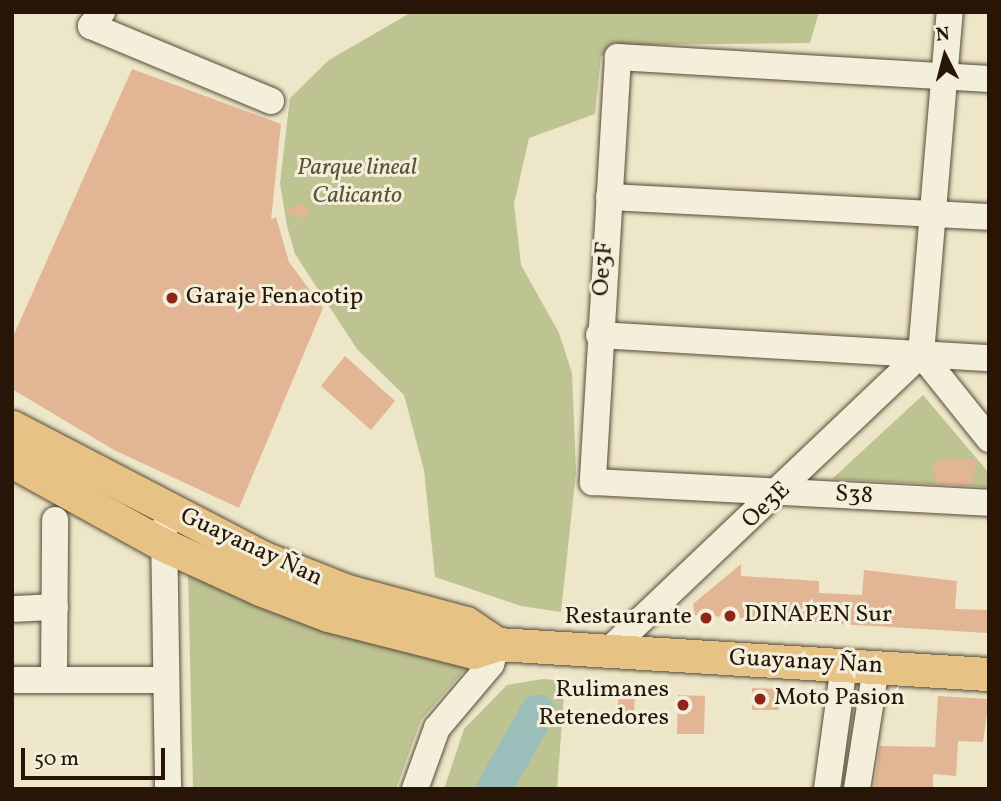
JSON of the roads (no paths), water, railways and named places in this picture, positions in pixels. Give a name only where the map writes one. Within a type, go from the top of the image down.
[{"type":"main road","name":"Guayanay Ñan","points":[[12,427],[167,509],[347,591],[484,630],[497,644]]},
{"type":"main road","name":"Guayanay Ñan","points":[[12,461],[162,544],[328,615],[473,652],[497,644],[989,674]]},
{"type":"street","points":[[950,12],[935,215],[921,354],[989,439]]},
{"type":"street","points":[[92,26],[271,101]]},
{"type":"street","name":"Oe3F","points":[[593,482],[599,335],[618,57],[946,77]]},
{"type":"street","points":[[946,77],[989,79]]},
{"type":"street","points":[[609,197],[989,217]]},
{"type":"street","points":[[599,335],[989,358]]},
{"type":"street","name":"Oe3E","points":[[607,652],[782,492],[921,354]]},
{"type":"street","name":"S38","points":[[593,482],[989,503]]},
{"type":"street","points":[[167,509],[162,544],[168,789]]},
{"type":"street","points":[[54,680],[55,520]]},
{"type":"street","points":[[12,608],[55,607]]},
{"type":"street","points":[[415,789],[437,729],[491,664],[497,644]]},
{"type":"street","points":[[827,789],[844,665]]},
{"type":"street","points":[[857,789],[877,667]]},
{"type":"street","points":[[12,680],[166,680]]},
{"type":"waterway","points":[[493,789],[537,712]]},
{"type":"place","name":"Garaje Fenacotip","points":[[172,298]]},
{"type":"place","name":"DINAPEN Sur","points":[[730,616]]},
{"type":"place","name":"Restaurante","points":[[706,618]]},
{"type":"place","name":"Moto Pasion","points":[[760,699]]},
{"type":"place","name":"Rulimanes Retenedores","points":[[683,705]]},
{"type":"park label","name":"Parque lineal Calicanto","points":[[357,183]]}]
